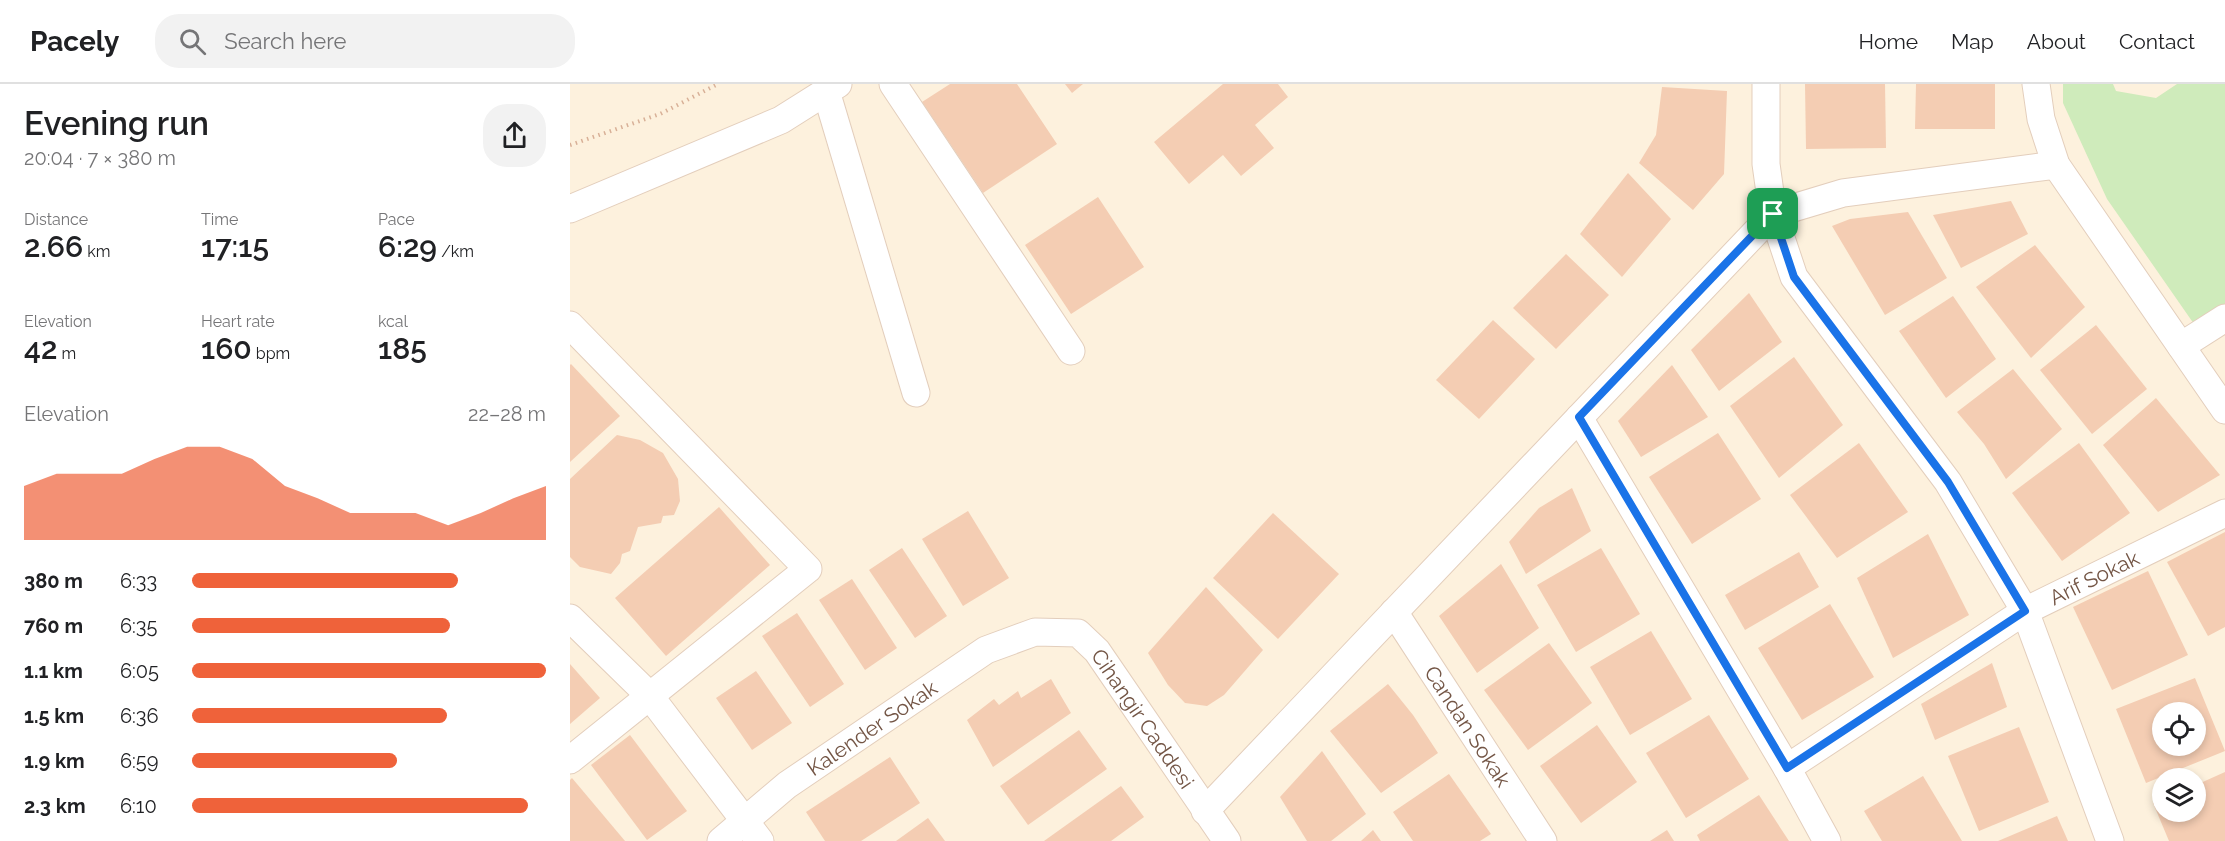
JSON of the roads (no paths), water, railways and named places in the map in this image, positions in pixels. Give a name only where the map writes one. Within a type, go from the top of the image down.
[{"type":"street","points":[[893,84],[1071,351]]},
{"type":"street","points":[[1766,84],[1766,164],[1773,214],[1794,277],[1948,482],[2025,611],[2110,841]]},
{"type":"street","points":[[2036,84],[2040,119],[2056,165],[2225,410]]},
{"type":"street","points":[[570,209],[781,120],[832,88],[916,393]]},
{"type":"street","points":[[1205,811],[1773,214],[1843,193],[2056,165]]},
{"type":"street","points":[[2181,346],[2225,318]]},
{"type":"street","points":[[570,325],[808,569],[570,760]]},
{"type":"street","points":[[1579,417],[1787,768],[1827,841]]},
{"type":"street","name":"Arif Sokak","points":[[1787,768],[2025,611],[2225,513]]},
{"type":"street","name":"Candan Sokak","points":[[1394,612],[1543,841]]},
{"type":"street","points":[[570,618],[649,695],[753,831]]},
{"type":"street","name":"Cihangir Caddesi","points":[[1035,632],[1078,633],[1097,651],[1227,841]]},
{"type":"street","name":"Kalender Sokak","points":[[721,841],[753,831],[787,785],[986,650],[1035,632]]}]
